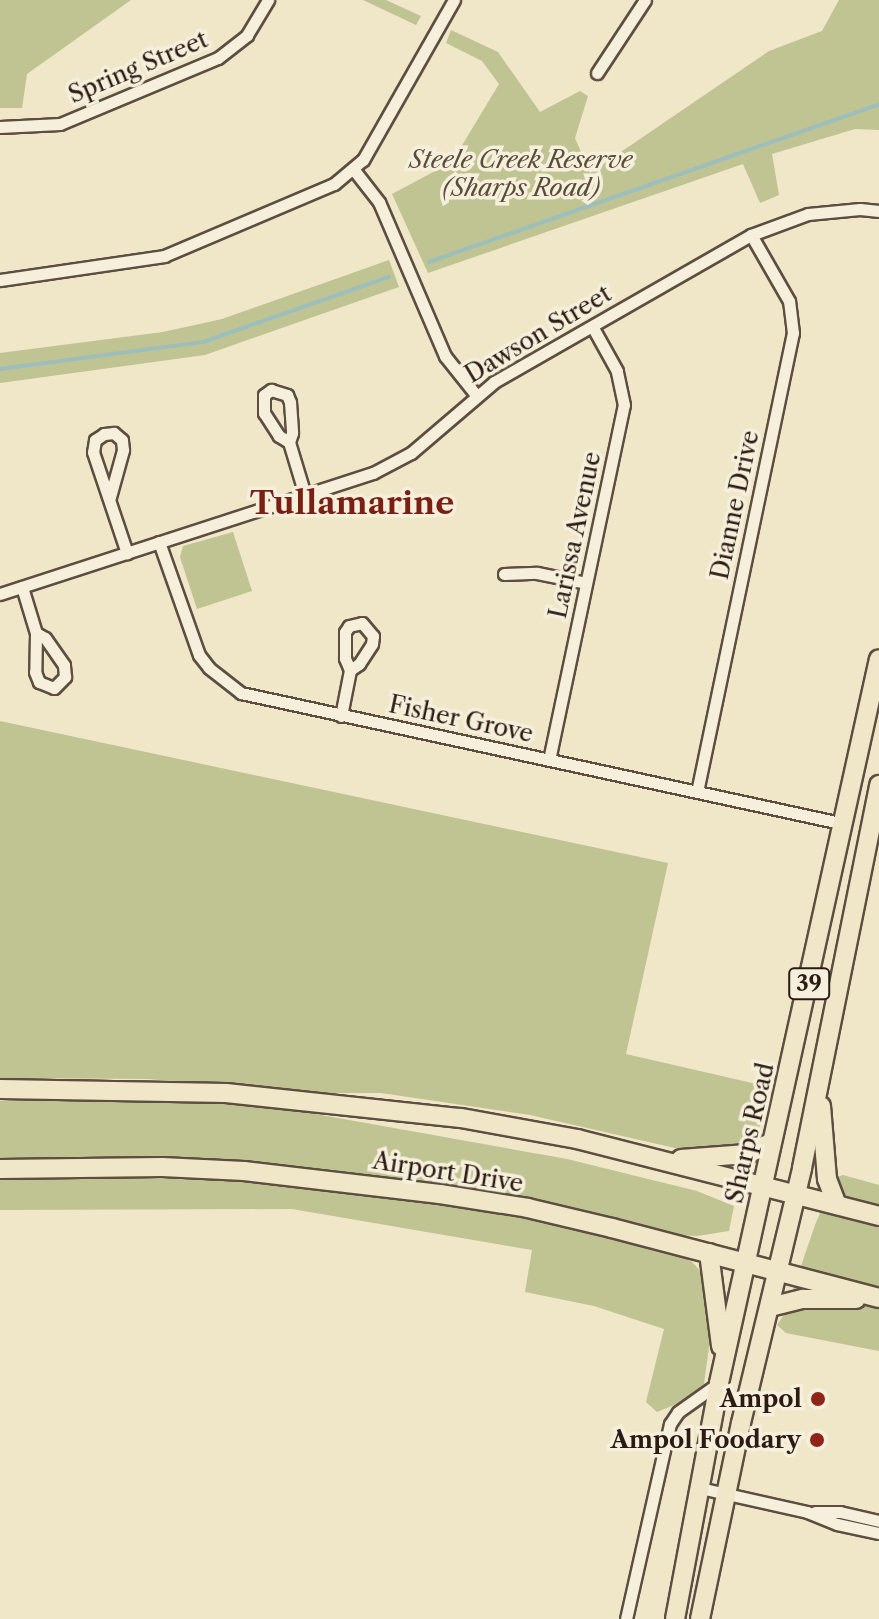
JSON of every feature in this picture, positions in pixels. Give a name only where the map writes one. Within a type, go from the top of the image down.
[{"type":"main road","name":"Sharps Road","points":[[672,1616],[745,1262],[845,824],[879,659]]},
{"type":"main road","name":"39","points":[[700,1619],[820,1082],[879,785]]},
{"type":"main road","points":[[820,1082],[827,1179],[837,1205]]},
{"type":"main road","points":[[0,1089],[169,1089],[338,1102],[497,1124],[663,1160],[879,1216]]},
{"type":"main road","points":[[663,1160],[747,1154],[771,1143]]},
{"type":"main road","name":"Airport Drive","points":[[0,1169],[162,1167],[348,1182],[528,1208],[879,1299]]},
{"type":"main road","points":[[709,1253],[715,1277],[721,1374]]},
{"type":"main road","points":[[770,1307],[803,1299],[879,1299]]},
{"type":"street","name":"Spring Street","points":[[0,127],[60,124],[209,62],[229,51],[247,35],[268,0]]},
{"type":"street","points":[[0,280],[164,256],[320,191],[354,170],[454,0]]},
{"type":"street","points":[[597,73],[645,0]]},
{"type":"street","points":[[354,170],[379,202],[445,356],[476,395]]},
{"type":"street","name":"Dawson Street","points":[[0,594],[394,464],[476,395],[751,235],[808,214],[860,209],[879,211]]},
{"type":"street","name":"Dianne Drive","points":[[697,792],[793,333],[789,301],[751,235]]},
{"type":"street","name":"Larissa Avenue","points":[[549,760],[624,405],[617,371],[592,326]]},
{"type":"street","points":[[110,497],[123,450],[122,440],[114,433],[104,434],[95,440],[93,452],[127,553]]},
{"type":"street","points":[[289,442],[305,495]]},
{"type":"street","name":"Fisher Grove","points":[[159,542],[190,638],[209,668],[241,693],[845,824]]},
{"type":"street","points":[[504,574],[537,573],[586,583]]},
{"type":"street","points":[[22,587],[36,633],[35,672],[39,682],[54,688],[65,677],[64,665],[45,638],[36,633]]},
{"type":"street","points":[[341,716],[350,670]]},
{"type":"street","points":[[626,1619],[670,1424],[678,1412],[721,1374]]},
{"type":"street","points":[[700,1488],[807,1512],[837,1524],[879,1533]]},
{"type":"street","points":[[807,1512],[840,1512],[879,1521]]},
{"type":"green space","points":[[0,0],[131,0],[27,74],[22,108],[0,108]]},
{"type":"green space","points":[[363,0],[386,0],[421,16],[416,25]]},
{"type":"green space","name":"Steele Creek Reserve (Sharps Road)","points":[[839,0],[879,0],[879,130],[855,129],[772,154],[779,195],[760,203],[743,164],[428,273],[392,194],[452,162],[499,84],[482,61],[446,43],[451,30],[498,52],[540,112],[580,91],[588,96],[575,138],[590,173],[769,51],[822,31]]},
{"type":"green space","points":[[389,260],[399,287],[205,355],[0,383],[0,353],[163,332],[222,319]]},
{"type":"green space","points":[[233,532],[252,591],[197,609],[180,557],[183,546]]},
{"type":"green space","points":[[0,721],[668,863],[626,1054],[770,1087],[765,1118],[750,1142],[729,1152],[688,1151],[530,1115],[381,1093],[331,1093],[147,1079],[0,1078]]},
{"type":"green space","points":[[151,1099],[254,1103],[567,1159],[697,1191],[734,1206],[729,1231],[697,1236],[672,1235],[454,1189],[0,1164],[0,1101]]},
{"type":"green space","points":[[843,1175],[879,1185],[879,1351],[786,1333],[777,1325],[785,1313],[815,1225],[835,1178]]},
{"type":"green space","points":[[101,1176],[251,1182],[387,1195],[543,1222],[677,1254],[692,1262],[706,1277],[713,1317],[704,1384],[679,1403],[657,1412],[646,1402],[664,1329],[594,1306],[525,1292],[532,1250],[292,1209],[0,1210],[0,1180]]},
{"type":"waterway","points":[[429,262],[879,104]]},
{"type":"waterway","points":[[0,369],[203,342],[389,277]]},
{"type":"place","name":"Ampol","points":[[818,1399]]},
{"type":"place","name":"Ampol Foodary","points":[[817,1440]]},
{"type":"district","name":"Tullamarine","points":[[352,503]]}]
